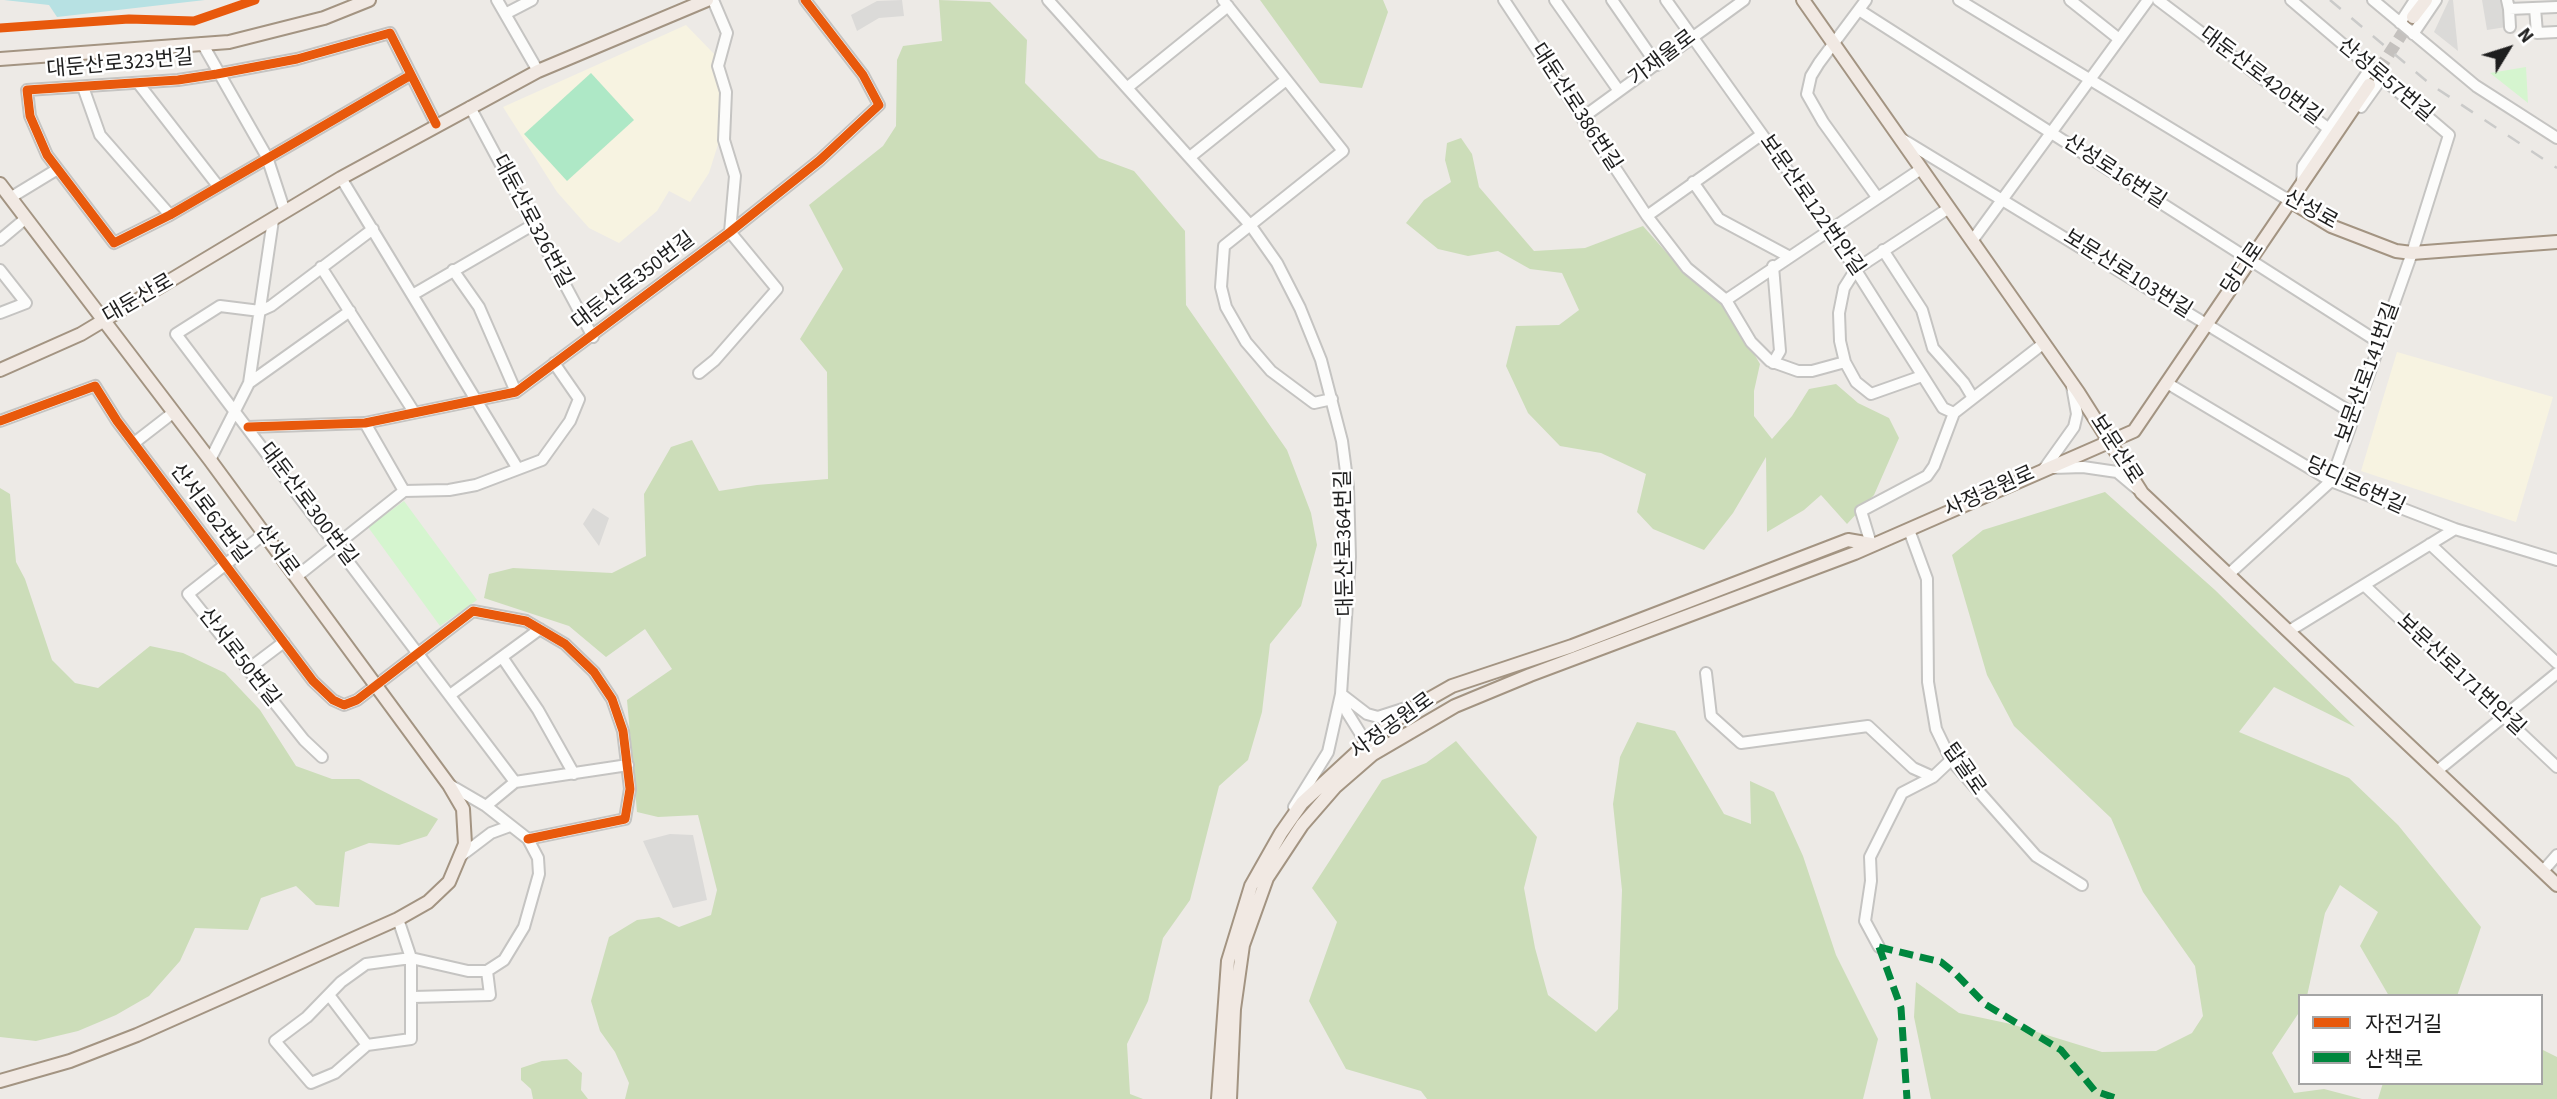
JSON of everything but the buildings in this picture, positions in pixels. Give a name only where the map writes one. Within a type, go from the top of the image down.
[{"type":"main road","points":[[0,60],[229,42],[324,18],[369,0]]},
{"type":"main road","name":"대둔산로","points":[[0,370],[81,334],[436,124],[538,71],[707,0]]},
{"type":"main road","name":"보문산로","points":[[1803,0],[2071,383],[2142,493],[2557,885]]},
{"type":"main road","points":[[2408,25],[2426,0]]},
{"type":"main road","name":"당디로","points":[[2109,443],[2134,431],[2302,183],[2375,82]]},
{"type":"main road","name":"산서로","points":[[0,184],[210,460],[449,785],[463,809],[465,844],[449,882],[428,902],[398,919],[137,1035],[70,1061],[0,1081]]},
{"type":"main road","name":"산성로","points":[[2290,201],[2331,226],[2396,251],[2412,253],[2557,242]]},
{"type":"main road","name":"사정공원로","points":[[1230,1099],[1234,1009],[1243,945],[1267,878],[1302,825],[1370,749],[1480,696],[1855,553],[2109,443]]},
{"type":"main road","name":"사정공원로","points":[[1218,1099],[1228,961],[1251,886],[1281,833],[1302,803],[1434,695],[1452,686],[1572,646],[1848,540],[1871,544]]},
{"type":"street","points":[[497,0],[538,71]]},
{"type":"street","points":[[505,14],[532,0]]},
{"type":"street","points":[[699,373],[715,360],[777,289],[730,232],[735,176],[724,139],[726,92],[718,66],[727,33],[713,0]]},
{"type":"street","name":"대둔산로350번길","points":[[248,427],[365,423],[516,392],[730,232],[820,160],[879,105],[863,75],[805,0]]},
{"type":"street","name":"대둔산로364번길","points":[[1048,0],[1251,226],[1277,263],[1300,308],[1321,360],[1332,399],[1342,441],[1350,525],[1347,645],[1341,694],[1328,752],[1281,833]]},
{"type":"street","name":"대둔산로386번길","points":[[1504,0],[1647,216],[1687,268],[1726,300],[1751,342],[1773,363]]},
{"type":"street","points":[[1555,0],[1619,91]]},
{"type":"street","points":[[1612,0],[1657,65]]},
{"type":"street","name":"보문산로122번안길","points":[[1666,0],[1831,231],[1943,408],[1954,412]]},
{"type":"street","name":"가재울로","points":[[1582,118],[1744,0]]},
{"type":"street","points":[[1866,0],[1811,76],[1807,94],[1822,122],[1877,197]]},
{"type":"street","name":"산성로","points":[[1959,0],[2290,201]]},
{"type":"street","points":[[2070,0],[2119,39]]},
{"type":"street","points":[[1972,241],[2148,0]]},
{"type":"street","name":"대둔산로420번길","points":[[2158,0],[2329,129]]},
{"type":"street","name":"산성로57번길","points":[[2291,0],[2370,69],[2375,82],[2449,135],[2412,253]]},
{"type":"street","points":[[2373,0],[2408,25],[2476,86],[2557,138]]},
{"type":"street","points":[[2408,25],[2415,0]]},
{"type":"street","points":[[2408,25],[2436,0]]},
{"type":"street","points":[[1128,88],[1225,3],[1343,150],[1224,246],[1221,287],[1226,307],[1246,342],[1271,371],[1314,403],[1332,399]]},
{"type":"street","points":[[2510,27],[2508,5],[2557,7]]},
{"type":"street","points":[[2535,8],[2537,33],[2557,32]]},
{"type":"street","name":"산성로16번길","points":[[1859,10],[2380,343]]},
{"type":"street","name":"대둔산로323번길","points":[[411,75],[170,215],[114,243],[56,170],[30,116],[27,90],[138,83],[217,74],[297,59],[390,33],[436,124]]},
{"type":"street","points":[[202,43],[217,74]]},
{"type":"street","points":[[2302,183],[2303,166],[2370,69]]},
{"type":"street","name":"대둔산로323번길","points":[[217,74],[267,157]]},
{"type":"street","points":[[1190,157],[1286,80]]},
{"type":"street","name":"대둔산로323번길","points":[[138,83],[218,186]]},
{"type":"street","name":"대둔산로323번길","points":[[83,87],[100,135],[170,215]]},
{"type":"street","name":"대둔산로326번길","points":[[470,107],[531,226],[593,337]]},
{"type":"street","points":[[1647,216],[1761,135]]},
{"type":"street","name":"보문산로103번길","points":[[1899,137],[2354,414]]},
{"type":"street","points":[[267,157],[285,212]]},
{"type":"street","points":[[1726,300],[1921,169]]},
{"type":"street","points":[[10,198],[56,170]]},
{"type":"street","points":[[341,178],[479,400],[518,468]]},
{"type":"street","points":[[1693,182],[1718,219],[1788,256]]},
{"type":"street","points":[[1922,376],[1871,394],[1856,382],[1845,362],[1840,341],[1839,313],[1844,288],[1856,269],[1949,208]]},
{"type":"street","points":[[0,240],[25,219]]},
{"type":"street","points":[[210,460],[249,383],[273,220]]},
{"type":"street","points":[[414,294],[531,226]]},
{"type":"street","points":[[260,311],[373,229]]},
{"type":"street","points":[[1883,250],[1922,310],[1933,348],[1964,383],[1973,398]]},
{"type":"street","name":"보문산로141번길","points":[[2229,575],[2331,481],[2412,253]]},
{"type":"street","points":[[1773,266],[1780,351],[1773,363],[1798,371],[1812,371],[1845,362]]},
{"type":"street","points":[[321,267],[414,412]]},
{"type":"street","points":[[0,270],[26,303],[0,313]]},
{"type":"street","points":[[453,270],[479,307],[516,392]]},
{"type":"street","name":"대둔산로300번길","points":[[260,311],[220,306],[176,334],[515,782]]},
{"type":"street","points":[[249,383],[350,311]]},
{"type":"street","points":[[1871,544],[1861,512],[1927,476],[1934,466],[1954,412],[2043,343]]},
{"type":"street","points":[[296,577],[404,491],[449,490],[476,485],[542,460],[570,421],[579,399],[554,363]]},
{"type":"street","points":[[2044,469],[2074,427],[2077,414],[2071,383]]},
{"type":"street","name":"당디로6번길","points":[[2166,383],[2331,481],[2455,529],[2557,560]]},
{"type":"street","name":"산서로62번길","points":[[0,421],[95,386],[134,443],[313,681],[333,700],[344,705],[357,700],[375,685]]},
{"type":"street","points":[[134,443],[174,412]]},
{"type":"street","points":[[365,423],[404,491]]},
{"type":"street","points":[[2044,469],[2083,467],[2117,472],[2142,493]]},
{"type":"street","points":[[2289,631],[2455,529]]},
{"type":"street","name":"탑골로","points":[[1909,530],[1927,579],[1928,682],[1937,729],[1951,760],[2036,856],[2082,885]]},
{"type":"street","points":[[225,564],[264,534]]},
{"type":"street","points":[[2430,544],[2557,663]]},
{"type":"street","name":"산서로50번길","points":[[225,564],[188,594],[247,670],[322,757]]},
{"type":"street","name":"보문산로171번안길","points":[[2364,585],[2557,767]]},
{"type":"street","points":[[375,685],[472,611],[492,613],[540,629],[565,644],[593,672],[612,699],[623,731],[630,789],[625,819],[528,839]]},
{"type":"street","points":[[450,695],[540,629]]},
{"type":"street","points":[[247,670],[284,642]]},
{"type":"street","points":[[502,657],[538,710],[575,774]]},
{"type":"street","points":[[1706,673],[1711,716],[1741,743],[1868,726],[1913,768],[1933,777]]},
{"type":"street","points":[[2437,771],[2557,673]]},
{"type":"street","points":[[1341,694],[1367,714],[1378,717],[1388,716],[1434,695]]},
{"type":"street","points":[[1341,694],[1347,712],[1370,749]]},
{"type":"street","points":[[1879,947],[1865,921],[1871,881],[1870,857],[1902,793],[1933,777],[1951,760]]},
{"type":"street","points":[[486,806],[515,782],[628,765]]},
{"type":"street","points":[[398,919],[411,958],[411,1038],[368,1045],[335,1073],[311,1083],[275,1041],[307,1017],[366,964],[411,958],[468,971],[487,971],[504,960],[524,927],[540,874],[538,858],[528,839],[486,806],[449,785]]},
{"type":"street","points":[[462,855],[491,834],[510,826]]},
{"type":"street","points":[[2543,871],[2557,855]]},
{"type":"street","points":[[413,997],[490,995],[487,971]]},
{"type":"street","points":[[329,995],[368,1045]]},
{"type":"shaded area","points":[[902,0],[904,16],[879,18],[857,31],[851,15],[877,1]]},
{"type":"shaded area","points":[[2449,0],[2453,0],[2458,51],[2434,32]]},
{"type":"shaded area","points":[[2482,0],[2502,0],[2506,27],[2487,30]]},
{"type":"shaded area","points":[[686,25],[716,56],[723,92],[721,135],[709,173],[690,202],[669,191],[657,211],[619,243],[589,228],[557,192],[503,107]]},
{"type":"shaded area","points":[[2397,352],[2553,397],[2516,522],[2361,471]]},
{"type":"shaded area","points":[[593,508],[609,518],[599,546],[583,524]]},
{"type":"shaded area","points":[[670,834],[693,835],[707,900],[673,908],[643,841]]},
{"type":"green space","points":[[939,0],[990,2],[1027,40],[1025,83],[1099,158],[1134,171],[1185,231],[1186,305],[1287,450],[1311,513],[1317,545],[1301,606],[1270,644],[1262,712],[1248,760],[1219,786],[1190,900],[1163,938],[1148,1001],[1127,1044],[1130,1094],[1143,1099],[625,1099],[629,1083],[615,1052],[600,1031],[591,1001],[609,937],[637,920],[659,917],[679,927],[711,915],[717,890],[698,815],[658,817],[637,812],[627,700],[672,669],[645,629],[606,657],[569,626],[484,598],[489,574],[513,568],[612,573],[646,556],[644,494],[671,447],[692,440],[719,491],[828,479],[827,372],[800,339],[843,269],[809,205],[883,146],[896,126],[897,60],[903,46],[942,41]]},
{"type":"green space","points":[[1260,0],[1383,0],[1388,12],[1362,88],[1320,83]]},
{"type":"green space","points":[[2526,67],[2528,103],[2490,73]]},
{"type":"green space","points":[[591,73],[634,120],[567,181],[524,134]]},
{"type":"green space","points":[[1461,138],[1472,154],[1479,187],[1534,251],[1585,248],[1643,226],[1690,279],[1725,304],[1760,364],[1754,391],[1754,416],[1772,439],[1792,416],[1809,389],[1836,384],[1858,403],[1889,418],[1899,438],[1874,495],[1847,524],[1821,495],[1804,510],[1767,532],[1766,457],[1733,513],[1704,550],[1653,529],[1637,512],[1646,474],[1601,453],[1560,446],[1528,413],[1506,366],[1516,326],[1559,325],[1579,310],[1562,273],[1530,269],[1498,251],[1468,256],[1438,249],[1406,223],[1424,200],[1451,182],[1445,160],[1447,143]]},
{"type":"green space","points":[[0,488],[10,494],[16,562],[25,579],[52,660],[75,683],[98,688],[150,646],[183,653],[225,673],[260,710],[296,766],[332,779],[359,779],[438,819],[427,836],[399,845],[369,843],[345,852],[339,907],[316,905],[296,886],[261,898],[248,930],[195,928],[180,961],[149,996],[116,1015],[78,1031],[36,1041],[0,1037]]},
{"type":"green space","points":[[2105,492],[2215,590],[2355,727],[2274,687],[2239,732],[2349,778],[2398,825],[2481,927],[2458,994],[2388,994],[2360,946],[2378,912],[2340,885],[2325,913],[2307,994],[2298,994],[2298,1014],[2272,1053],[2294,1093],[2324,1089],[2362,1099],[1931,1099],[1914,1017],[1916,982],[1959,1013],[2011,1024],[2102,1052],[2156,1051],[2192,1033],[2203,1016],[2195,966],[2143,892],[2111,818],[2014,726],[1987,675],[1952,555],[1983,530]]},
{"type":"green space","points":[[404,501],[477,600],[440,626],[368,527]]},
{"type":"green space","points":[[1637,722],[1675,731],[1724,814],[1751,824],[1750,781],[1774,792],[1803,856],[1836,955],[1878,1039],[1863,1099],[1427,1099],[1421,1091],[1346,1069],[1309,1001],[1337,922],[1312,888],[1382,780],[1426,763],[1456,741],[1537,837],[1524,888],[1535,948],[1548,995],[1596,1032],[1618,1009],[1622,890],[1613,804],[1620,757]]},
{"type":"green space","points":[[2543,1050],[2557,1057],[2557,1099],[2378,1099],[2382,1085],[2543,1085]]},
{"type":"green space","points":[[567,1059],[582,1073],[581,1090],[588,1099],[533,1099],[531,1089],[521,1080],[521,1068],[542,1061]]},
{"type":"water","points":[[4,0],[205,0],[57,17],[49,5]]},
{"type":"tunnel","points":[[2369,85],[2413,17]]},
{"type":"railway","points":[[2330,0],[2430,84],[2557,168]]},
{"type":"marked path","points":[[1879,947],[1941,962],[1985,1004],[2061,1050],[2095,1091],[2118,1099]]},
{"type":"marked path","points":[[1879,947],[1901,1008],[1907,1099]]},
{"type":"cycle path","points":[[0,28],[129,19],[194,21],[255,0]]},
{"type":"cycle path","points":[[248,427],[365,423],[516,392],[730,232],[820,160],[879,105],[863,75],[805,0]]},
{"type":"cycle path","points":[[411,75],[170,215],[114,243],[47,155],[30,116],[27,90],[178,80],[217,74],[297,59],[390,33],[436,124]]},
{"type":"cycle path","points":[[0,421],[95,386],[117,421],[313,681],[333,700],[344,705],[357,700],[473,611],[526,621],[565,644],[594,672],[612,699],[623,731],[630,789],[625,819],[528,839]]}]
